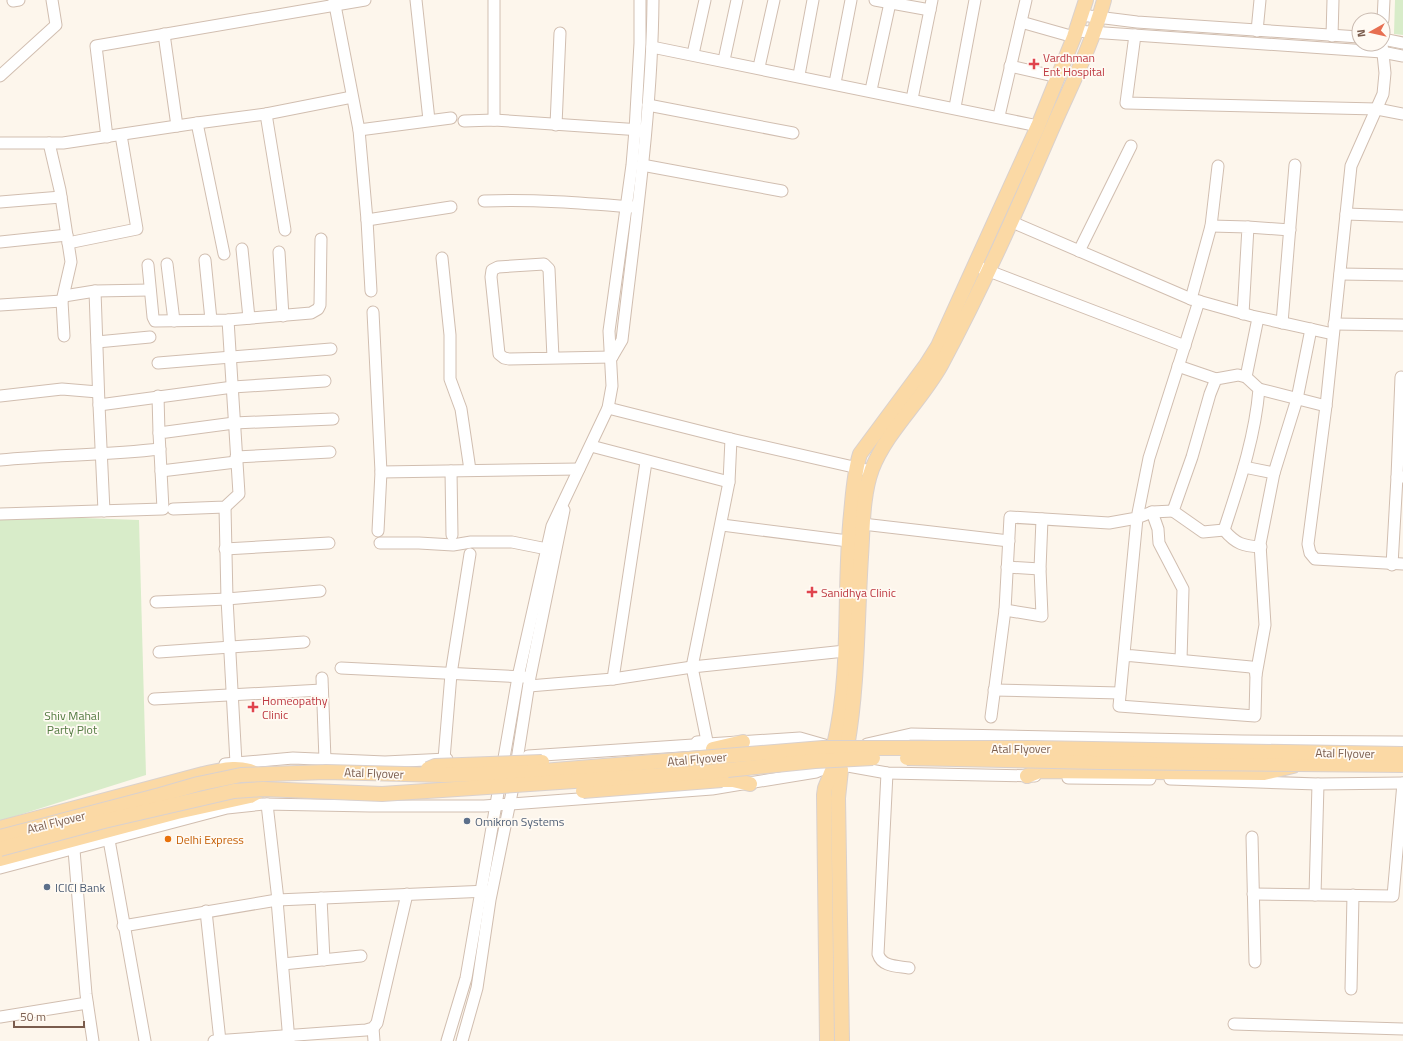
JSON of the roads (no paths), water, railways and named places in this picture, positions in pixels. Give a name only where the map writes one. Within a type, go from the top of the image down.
[{"type":"main road","points":[[842,1041],[838,768],[826,754],[840,747],[851,722],[857,650],[856,467],[865,446],[926,365],[938,346],[1038,126],[1075,34],[1086,0]]},
{"type":"main road","points":[[827,1041],[824,795],[825,788],[838,768],[851,759],[840,747],[839,725],[845,651],[848,541],[857,523],[871,471],[879,454],[940,366],[1012,222],[1095,33],[1104,0]]},
{"type":"main road","points":[[417,774],[435,766],[584,760],[713,748],[743,742]]},
{"type":"main road","name":"Atal Flyover","points":[[0,837],[133,803],[198,784],[241,775],[326,772],[417,774],[518,773],[823,748],[1046,748],[1403,754]]},
{"type":"main road","name":"Atal Flyover","points":[[0,849],[204,796],[234,790],[263,789],[382,794],[423,792],[708,772],[815,761],[878,758],[1403,765]]},
{"type":"main road","points":[[1033,774],[1264,773],[1297,764]]},
{"type":"main road","points":[[0,828],[203,774],[236,768],[247,769],[258,774]]},
{"type":"main road","points":[[423,792],[434,797],[479,796],[722,780],[733,780],[750,784]]},
{"type":"main road","points":[[0,859],[177,812],[250,796],[263,789]]},
{"type":"street","points":[[0,76],[56,25],[52,0]]},
{"type":"street","points":[[107,137],[96,46],[335,2],[365,0]]},
{"type":"street","points":[[416,0],[429,120]]},
{"type":"street","points":[[494,0],[494,120]]},
{"type":"street","points":[[462,1041],[477,988],[496,805],[504,757],[518,676],[547,549],[553,523],[566,500],[608,408],[612,386],[612,357],[609,330],[632,207],[642,165],[640,0]]},
{"type":"street","points":[[632,207],[641,130],[648,105],[652,47],[653,0]]},
{"type":"street","points":[[693,54],[704,0]]},
{"type":"street","points":[[724,60],[737,0]]},
{"type":"street","points":[[759,67],[774,0]]},
{"type":"street","points":[[799,75],[813,0]]},
{"type":"street","points":[[835,83],[851,0]]},
{"type":"street","points":[[875,0],[890,3],[930,5],[912,98]]},
{"type":"street","points":[[955,107],[975,0]]},
{"type":"street","points":[[999,116],[1026,0]]},
{"type":"street","points":[[1257,31],[1260,0]]},
{"type":"street","points":[[1332,36],[1333,0]]},
{"type":"street","points":[[1383,12],[1384,0]]},
{"type":"street","points":[[335,2],[359,130],[367,220],[371,291]]},
{"type":"street","points":[[871,90],[890,3]]},
{"type":"street","points":[[1081,15],[1099,18],[1351,37]]},
{"type":"street","points":[[1021,22],[1075,34],[1095,33],[1351,46]]},
{"type":"street","points":[[556,125],[560,33]]},
{"type":"street","points":[[164,34],[177,126]]},
{"type":"street","points":[[1135,35],[1126,103],[1377,109],[1403,114]]},
{"type":"street","points":[[1391,41],[1403,43]]},
{"type":"street","points":[[652,47],[912,98],[999,116],[1038,126]]},
{"type":"street","points":[[1391,51],[1403,56]]},
{"type":"street","points":[[1382,52],[1385,73],[1383,94],[1352,166],[1326,406],[1308,544],[1310,553],[1315,559],[1398,564],[1401,377]]},
{"type":"street","points":[[1010,66],[1058,77]]},
{"type":"street","points":[[0,143],[63,143],[197,122],[266,114],[352,98]]},
{"type":"street","points":[[648,105],[793,133]]},
{"type":"street","points":[[266,114],[285,230]]},
{"type":"street","points":[[359,130],[451,118]]},
{"type":"street","points":[[464,121],[494,120],[641,130]]},
{"type":"street","points":[[197,122],[224,254]]},
{"type":"street","points":[[0,242],[67,239],[137,230],[121,135]]},
{"type":"street","points":[[49,143],[62,197],[70,262],[63,298],[64,336]]},
{"type":"street","points":[[1079,251],[1131,146]]},
{"type":"street","points":[[642,165],[782,191]]},
{"type":"street","points":[[1282,323],[1295,165]]},
{"type":"street","points":[[1218,166],[1211,226],[1195,300],[1184,346],[1149,458],[1137,518],[1119,706],[1255,716],[1256,675],[1265,625],[1261,547],[1274,473],[1297,399],[1311,329]]},
{"type":"street","points":[[0,202],[62,197]]},
{"type":"street","points":[[484,201],[558,201],[632,207]]},
{"type":"street","points":[[367,220],[451,207]]},
{"type":"street","points":[[1346,214],[1403,216]]},
{"type":"street","points":[[1012,222],[1195,300],[1258,318],[1311,329],[1403,325]]},
{"type":"street","points":[[1211,226],[1290,230]]},
{"type":"street","points":[[1243,314],[1248,227]]},
{"type":"street","points":[[148,265],[154,320],[228,320],[314,312],[320,305],[321,239]]},
{"type":"street","points":[[242,249],[249,318]]},
{"type":"street","points":[[279,252],[283,316]]},
{"type":"street","points":[[442,258],[450,335],[450,378],[461,409],[470,470]]},
{"type":"street","points":[[205,260],[211,320]]},
{"type":"street","points":[[167,264],[174,321]]},
{"type":"street","points":[[553,358],[549,269],[544,264],[498,267],[492,270],[490,277],[499,354],[504,358],[509,359],[612,357]]},
{"type":"street","points":[[974,265],[1184,346]]},
{"type":"street","points":[[1340,274],[1403,275]]},
{"type":"street","points":[[0,305],[63,298],[95,291],[150,290]]},
{"type":"street","points":[[95,291],[104,511]]},
{"type":"street","points":[[373,312],[382,472],[378,531]]},
{"type":"street","points":[[1246,377],[1258,318]]},
{"type":"street","points":[[173,508],[224,507],[239,494],[228,320]]},
{"type":"street","points":[[97,342],[150,338]]},
{"type":"street","points":[[158,363],[331,349]]},
{"type":"street","points":[[1178,366],[1216,379],[1238,375],[1246,377],[1259,389],[1326,406]]},
{"type":"street","points":[[1173,511],[1192,457],[1210,394],[1216,379]]},
{"type":"street","points":[[99,405],[158,396],[233,388],[324,381]]},
{"type":"street","points":[[0,396],[62,389],[98,392]]},
{"type":"street","points":[[1224,530],[1244,467],[1257,418],[1259,389]]},
{"type":"street","points":[[0,514],[163,509],[158,396]]},
{"type":"street","points":[[608,408],[731,439],[871,471]]},
{"type":"street","points":[[159,433],[234,423],[333,419]]},
{"type":"street","points":[[0,823],[195,770],[236,763],[293,758],[385,762],[504,757],[707,741],[692,667],[722,525],[729,482],[731,439]]},
{"type":"street","points":[[591,446],[646,462],[729,482]]},
{"type":"street","points":[[0,460],[56,455],[101,455],[160,449]]},
{"type":"street","points":[[161,471],[236,460],[330,452]]},
{"type":"street","points":[[613,679],[646,462]]},
{"type":"street","points":[[1244,467],[1274,473]]},
{"type":"street","points":[[382,472],[579,469]]},
{"type":"street","points":[[451,471],[452,535]]},
{"type":"street","points":[[447,1041],[466,978],[509,804],[530,681],[566,500]]},
{"type":"street","points":[[224,507],[227,599],[236,763]]},
{"type":"street","points":[[991,717],[1005,610],[1010,516],[1109,523],[1137,518],[1152,512],[1173,511],[1203,532],[1224,530]]},
{"type":"street","points":[[1152,512],[1158,529],[1159,543],[1183,589],[1181,660]]},
{"type":"street","points":[[1005,610],[1042,616],[1040,569],[1042,519]]},
{"type":"street","points":[[857,523],[1009,541]]},
{"type":"street","points":[[722,525],[848,541]]},
{"type":"street","points":[[1224,530],[1232,539],[1245,546],[1261,547]]},
{"type":"street","points":[[380,543],[453,545],[471,542],[512,542],[547,549]]},
{"type":"street","points":[[225,549],[329,543]]},
{"type":"street","points":[[444,759],[451,674],[470,554]]},
{"type":"street","points":[[1008,567],[1040,569]]},
{"type":"street","points":[[156,602],[227,599],[320,591]]},
{"type":"street","points":[[159,652],[304,642]]},
{"type":"street","points":[[341,668],[518,676],[530,681],[613,679],[692,667],[845,651]]},
{"type":"street","points":[[1124,655],[1251,667],[1255,670],[1256,675]]},
{"type":"street","points":[[322,678],[325,760]]},
{"type":"street","points":[[154,699],[233,696],[322,690]]},
{"type":"street","points":[[994,690],[1120,693]]},
{"type":"street","points":[[518,755],[800,738],[840,747],[911,734],[1242,741],[1403,742]]},
{"type":"street","points":[[0,868],[74,850],[227,808],[267,804],[370,806],[496,805],[712,789],[750,784],[838,768],[887,773],[1033,774],[1318,784],[1403,783],[1393,896],[1253,894]]},
{"type":"street","points":[[887,773],[878,954],[879,959],[886,964],[909,968]]},
{"type":"street","points":[[1315,895],[1318,784]]},
{"type":"street","points":[[267,804],[278,900],[289,1038]]},
{"type":"street","points":[[1252,837],[1255,962]]},
{"type":"street","points":[[109,840],[123,926],[145,1041]]},
{"type":"street","points":[[74,850],[87,1003],[93,1041]]},
{"type":"street","points":[[123,926],[278,900],[487,891]]},
{"type":"street","points":[[214,1041],[289,1038],[373,1028],[377,1023],[407,894]]},
{"type":"street","points":[[1351,989],[1353,895]]},
{"type":"street","points":[[321,898],[324,960]]},
{"type":"street","points":[[206,911],[220,1041]]},
{"type":"street","points":[[283,964],[361,956]]},
{"type":"street","points":[[0,1017],[87,1003]]},
{"type":"street","points":[[1234,1024],[1403,1028]]},
{"type":"street","points":[[373,1028],[374,1041]]},
{"type":"place","name":"Vardhman Ent Hospital","points":[[1034,64]]},
{"type":"place","name":"Sanidhya Clinic","points":[[812,592]]},
{"type":"place","name":"Homeopathy Clinic","points":[[253,707]]},
{"type":"place","name":"Omikron Systems","points":[[467,821]]},
{"type":"place","name":"Delhi Express","points":[[168,839]]},
{"type":"place","name":"ICICI Bank","points":[[47,887]]},
{"type":"park label","name":"Shiv Mahal Party Plot","points":[[72,722]]}]
